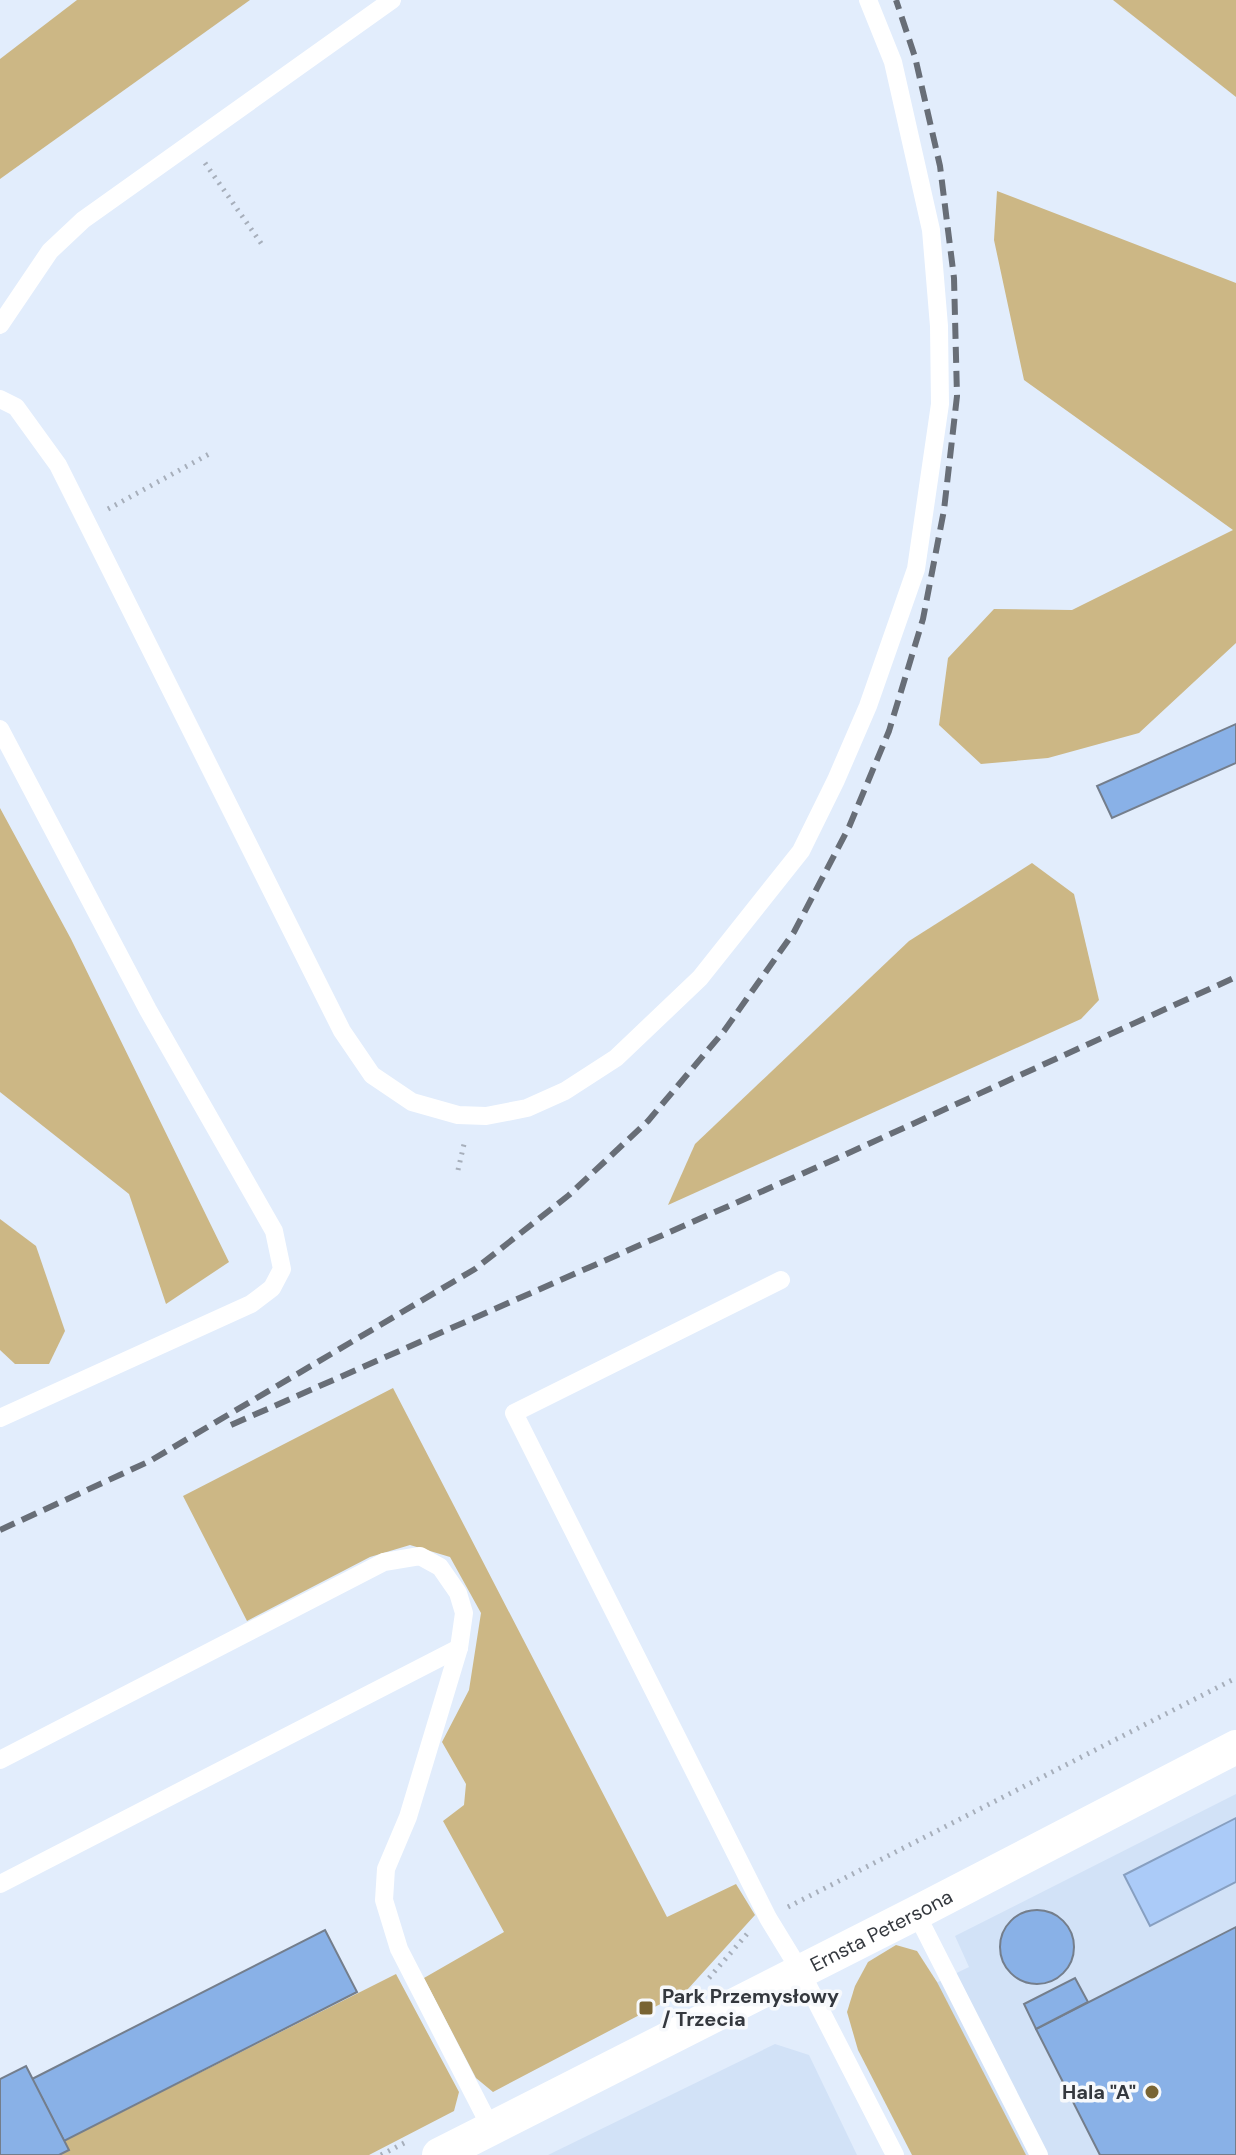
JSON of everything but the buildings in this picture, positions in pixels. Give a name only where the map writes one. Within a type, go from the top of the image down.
[{"type":"street","name":"Ernsta Petersona","points":[[439,2155],[1236,1747]]},
{"type":"lane","points":[[0,325],[50,251],[83,220],[392,0]]},
{"type":"lane","points":[[0,399],[16,407],[58,465],[342,1031],[372,1075],[412,1102],[458,1115],[486,1116],[527,1108],[565,1091],[616,1058],[700,978],[801,851],[868,706],[916,569],[940,404],[939,326],[931,230],[893,62],[868,0]]},
{"type":"lane","points":[[0,729],[148,1010],[274,1231],[282,1269],[272,1288],[251,1304],[0,1418]]},
{"type":"lane","points":[[781,1280],[514,1413],[768,1918],[801,1972],[895,2155]]},
{"type":"lane","points":[[0,1760],[384,1562],[420,1556],[440,1567],[458,1593],[464,1613],[459,1648],[408,1817],[386,1869],[384,1900],[399,1949],[491,2128]]},
{"type":"lane","points":[[0,1884],[459,1648]]},
{"type":"lane","points":[[916,1913],[1039,2155]]},
{"type":"path","points":[[191,143],[263,246]]},
{"type":"path","points":[[86,521],[211,453]]},
{"type":"path","points":[[458,1170],[465,1140]]},
{"type":"path","points":[[708,1979],[751,1928],[768,1918],[1236,1678]]},
{"type":"shaded area","points":[[77,0],[250,0],[0,179],[0,59]]},
{"type":"shaded area","points":[[1113,0],[1236,0],[1236,97]]},
{"type":"shaded area","points":[[997,191],[1236,283],[1236,643],[1139,733],[1048,758],[981,764],[939,725],[948,658],[994,609],[1072,610],[1233,530],[1024,380],[994,240]]},
{"type":"shaded area","points":[[0,808],[71,939],[229,1262],[166,1304],[129,1194],[0,1092]]},
{"type":"shaded area","points":[[1032,863],[1074,894],[1099,1000],[1081,1019],[668,1205],[695,1144],[909,941]]},
{"type":"shaded area","points":[[0,1219],[36,1246],[65,1331],[49,1364],[15,1364],[0,1350]]},
{"type":"shaded area","points":[[393,1388],[667,1917],[736,1884],[755,1915],[687,1990],[493,2092],[476,2078],[424,1978],[504,1932],[443,1821],[464,1805],[466,1784],[442,1742],[469,1690],[481,1613],[450,1557],[410,1545],[370,1557],[247,1621],[183,1496]]},
{"type":"shaded area","points":[[1236,1794],[1236,2155],[965,2155],[903,1999],[969,1967],[955,1936]]},
{"type":"shaded area","points":[[896,1945],[917,1951],[937,1982],[1026,2155],[912,2155],[858,2050],[847,2012],[855,1986],[868,1962]]},
{"type":"shaded area","points":[[396,1974],[459,2092],[454,2111],[369,2155],[59,2155],[69,2150],[64,2141]]},
{"type":"shaded area","points":[[775,2044],[809,2055],[857,2155],[548,2155]]},
{"type":"water","points":[[1236,1818],[1236,1882],[1150,1926],[1124,1875]]},
{"type":"railway","points":[[0,1530],[150,1461],[475,1269],[569,1195],[648,1121],[724,1031],[794,932],[849,827],[889,731],[923,619],[944,510],[957,396],[954,278],[940,166],[915,57],[896,0]]},
{"type":"railway","points":[[231,1425],[831,1161],[1236,977]]},
{"type":"place","name":"Park Przemysłowy / Trzecia","points":[[646,2008]]},
{"type":"place","name":"Hala \"A\"","points":[[1152,2092]]}]
